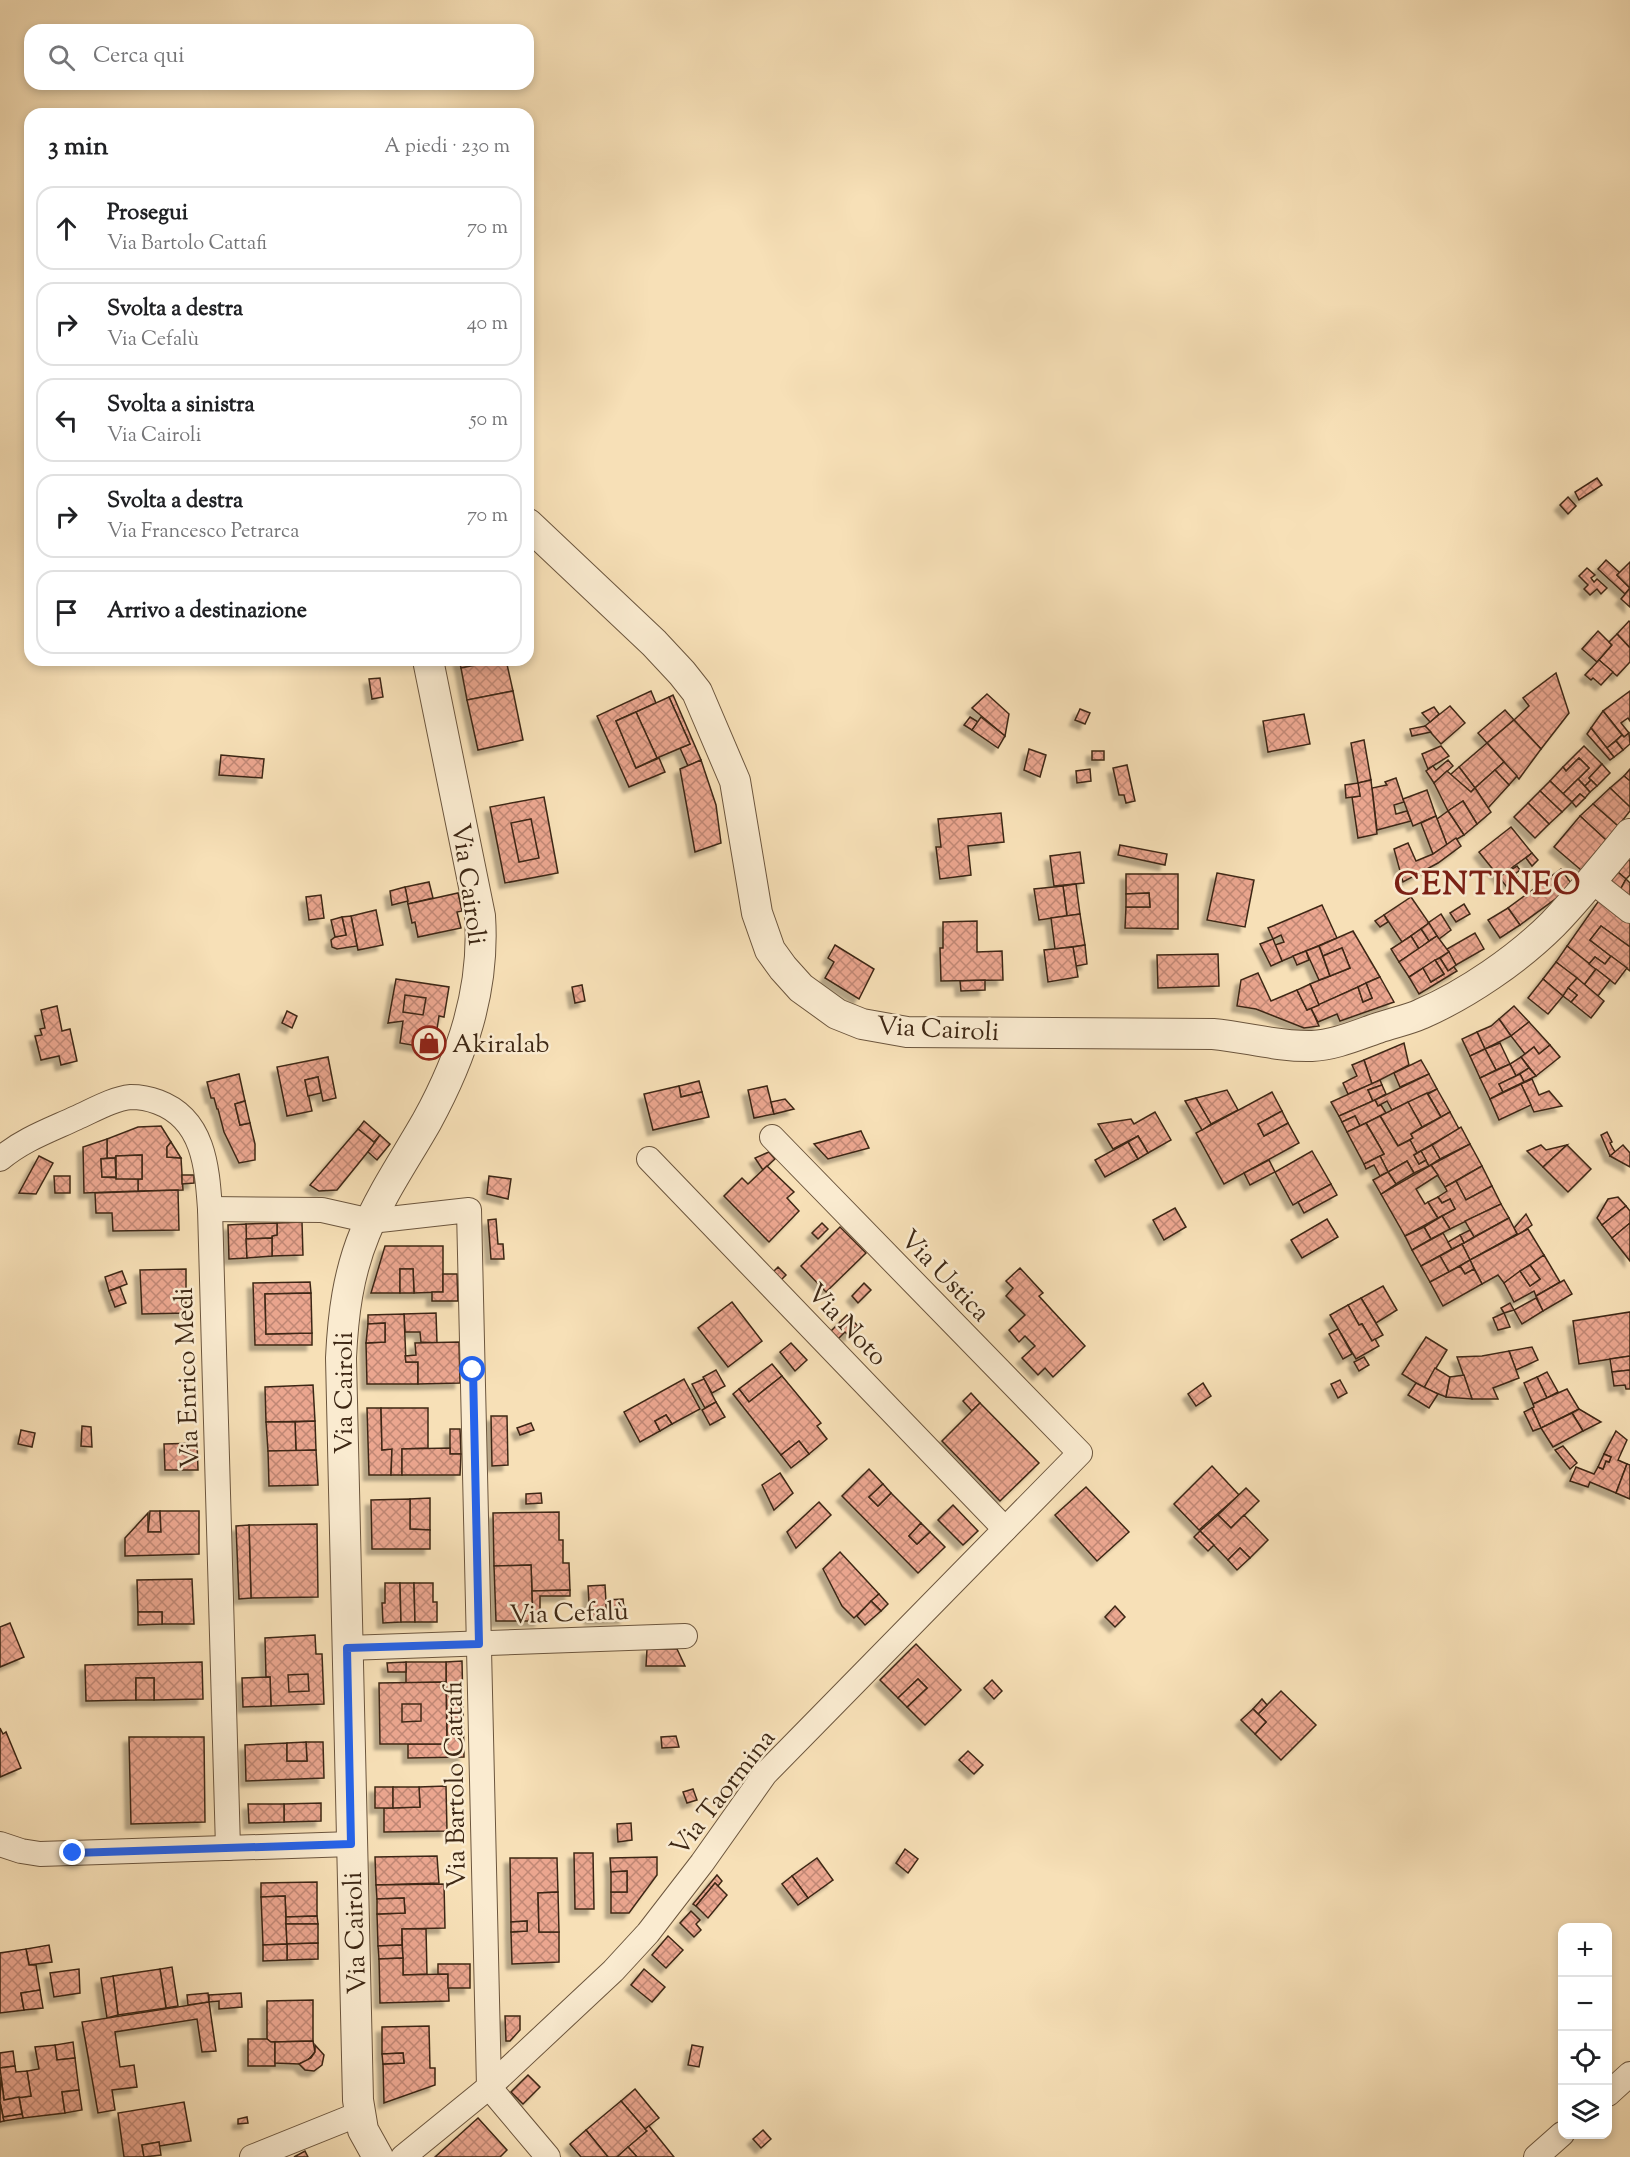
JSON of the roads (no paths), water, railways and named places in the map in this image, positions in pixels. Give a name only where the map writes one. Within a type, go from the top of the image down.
[{"type":"street","name":"Via Cairoli","points":[[534,530],[654,643],[697,692],[735,781],[757,913],[770,950],[801,988],[837,1014],[862,1024],[907,1032],[1213,1034],[1236,1036],[1285,1046],[1314,1046],[1338,1041],[1421,1014],[1464,991],[1520,952],[1551,925],[1592,881],[1630,834]]},
{"type":"street","name":"Via Cairoli","points":[[378,2157],[363,2130],[359,2114],[341,1358],[347,1288],[356,1257],[370,1221],[444,1088],[470,1020],[476,996],[482,947],[480,916],[429,666]]},
{"type":"street","points":[[1592,881],[1630,911]]},
{"type":"street","name":"Via Enrico Medi","points":[[0,1159],[26,1140],[116,1100],[134,1097],[170,1106],[186,1119],[202,1147],[210,1209],[228,1848]]},
{"type":"street","name":"Via Ustica","points":[[772,1137],[1080,1453]]},
{"type":"street","name":"Via Noto","points":[[649,1159],[1005,1529]]},
{"type":"street","points":[[210,1209],[322,1210],[370,1221]]},
{"type":"street","name":"Via Bartolo Cattafi","points":[[370,1221],[469,1210],[489,2087]]},
{"type":"street","name":"Via Taormina","points":[[403,2157],[489,2087],[613,1971],[648,1933],[702,1863],[765,1774],[1080,1453]]},
{"type":"street","name":"Via Cefalù","points":[[347,1648],[685,1636]]},
{"type":"street","points":[[2,1848],[40,1854],[351,1844]]},
{"type":"street","points":[[1612,2090],[1630,2074]]},
{"type":"street","points":[[489,2087],[548,2157]]},
{"type":"street","points":[[252,2157],[359,2114]]},
{"type":"street","points":[[1536,2157],[1558,2138]]},
{"type":"place","name":"Akiralab","points":[[429,1043]]},
{"type":"district","name":"CENTINEO","points":[[1488,883]]}]
